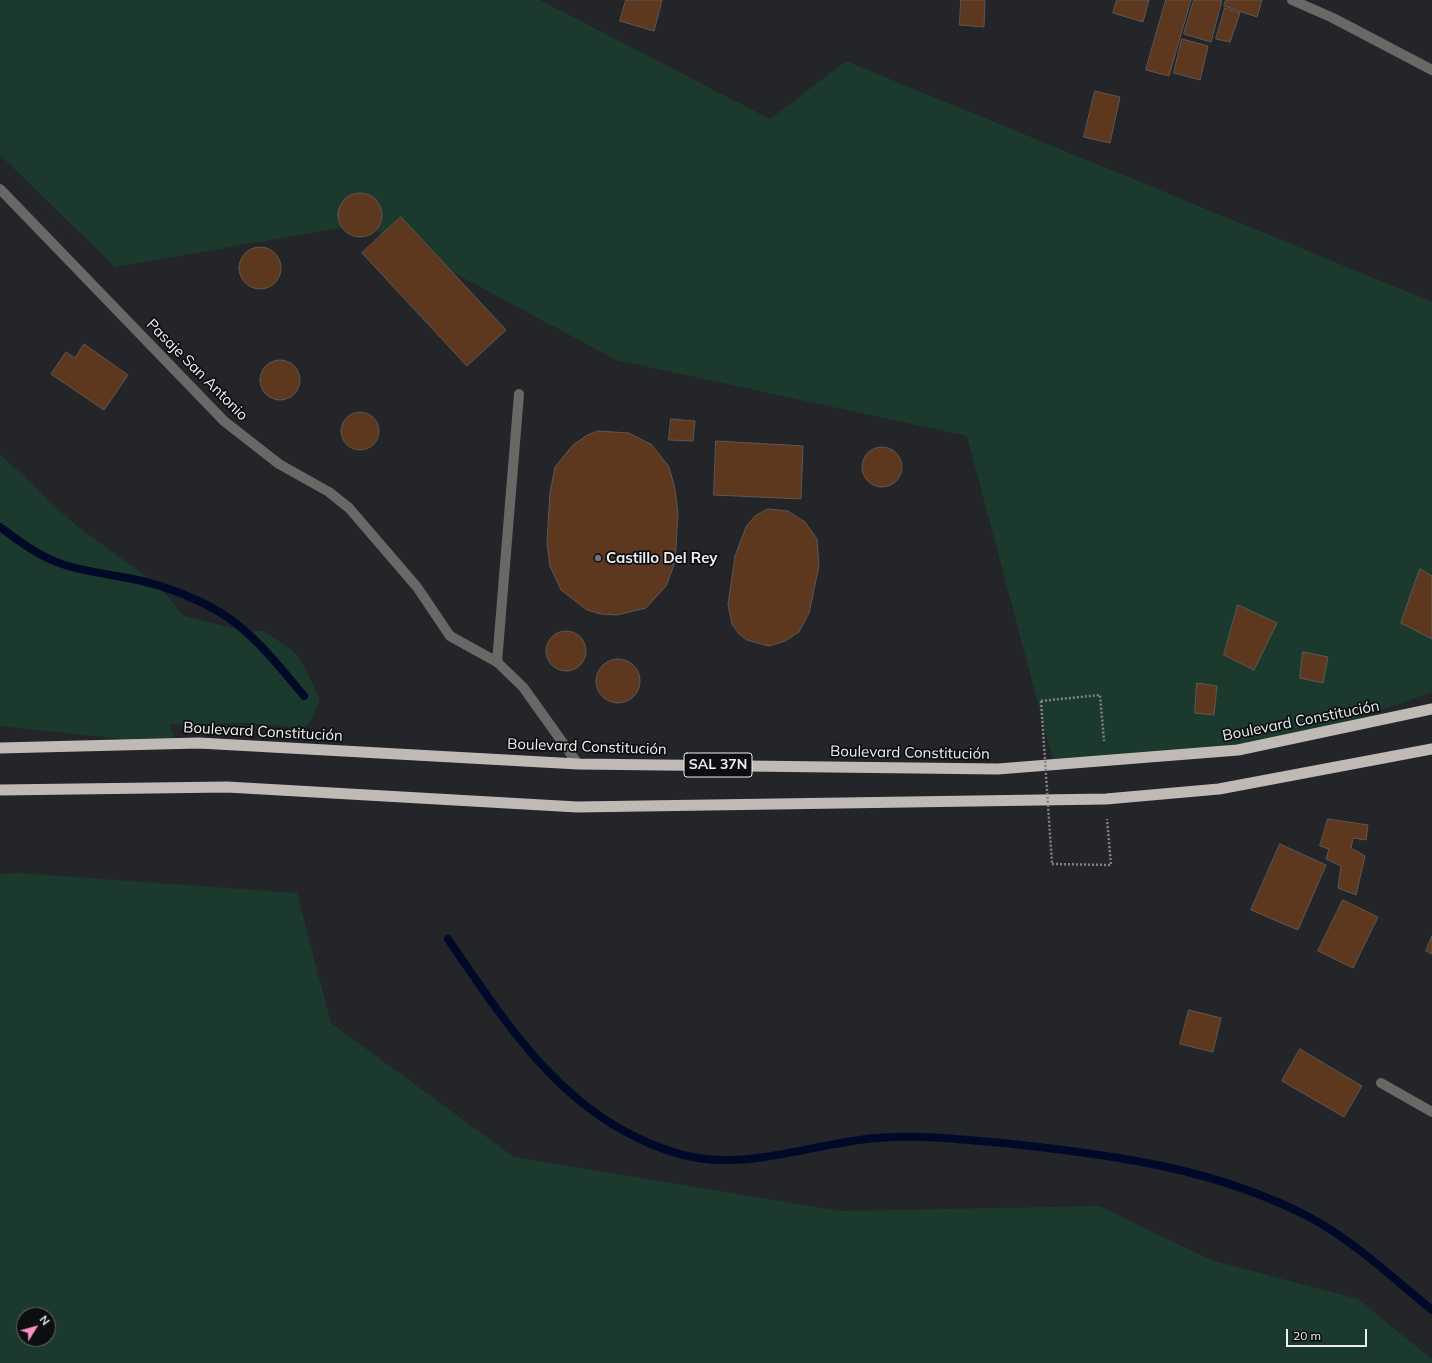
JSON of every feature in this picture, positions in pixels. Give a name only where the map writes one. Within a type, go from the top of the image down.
[{"type":"highway","name":"Boulevard Constitución","points":[[0,748],[199,743],[578,764],[998,769],[1238,750],[1432,709]]},
{"type":"highway","points":[[0,790],[227,786],[577,807],[1106,799],[1219,789],[1432,749]]},
{"type":"street","points":[[1292,0],[1333,18],[1432,70]]},
{"type":"street","name":"Pasaje San Antonio","points":[[0,189],[224,421],[279,464],[329,492],[349,508],[417,587],[450,636],[497,662],[524,687],[578,764]]},
{"type":"street","points":[[497,662],[519,394]]},
{"type":"street","points":[[1381,1084],[1432,1112]]},
{"type":"path","points":[[1106,799],[1111,865],[1052,864],[1041,700],[1100,694],[1107,760]]},
{"type":"green space","points":[[0,0],[540,0],[770,119],[846,61],[1432,302],[1432,692],[1302,739],[1054,764],[967,436],[616,360],[363,224],[115,267],[0,155]]},
{"type":"green space","points":[[0,454],[73,523],[159,586],[184,616],[245,631],[264,631],[293,651],[304,666],[320,699],[313,717],[305,728],[245,723],[169,725],[179,745],[0,726]]},
{"type":"green space","points":[[20,873],[297,893],[331,1023],[514,1157],[840,1211],[1099,1206],[1211,1260],[1358,1299],[1432,1359],[1432,1363],[0,1363],[0,874]]},
{"type":"building","points":[[626,0],[662,0],[654,31],[620,21]]},
{"type":"building","points":[[961,0],[985,0],[984,27],[960,25]]},
{"type":"building","points":[[1117,0],[1149,0],[1143,22],[1113,13]]},
{"type":"building","points":[[1166,0],[1191,0],[1169,76],[1146,70]]},
{"type":"building","points":[[1194,0],[1222,0],[1211,42],[1184,34]]},
{"type":"building","points":[[1226,0],[1262,0],[1257,17],[1224,6]]},
{"type":"building","points":[[1225,8],[1240,13],[1230,42],[1216,39]]},
{"type":"building","points":[[1182,39],[1208,46],[1200,80],[1174,73]]},
{"type":"building","points":[[1095,91],[1120,97],[1110,143],[1084,137]]},
{"type":"building","points":[[360,193],[372,197],[378,203],[382,215],[378,227],[372,233],[360,237],[348,233],[342,227],[338,215],[342,203],[348,197]]},
{"type":"building","points":[[401,217],[506,330],[467,366],[362,253]]},
{"type":"building","points":[[260,247],[275,253],[281,268],[275,283],[260,289],[245,283],[239,268],[245,253]]},
{"type":"building","points":[[84,344],[128,375],[104,410],[51,374],[66,352],[75,358]]},
{"type":"building","points":[[276,360],[284,360],[291,363],[297,369],[300,380],[297,391],[291,397],[284,400],[276,400],[269,397],[263,391],[260,384],[260,376],[263,369],[269,363]]},
{"type":"building","points":[[356,412],[364,412],[374,417],[378,424],[378,438],[374,445],[364,450],[356,450],[346,445],[344,442],[341,435],[341,427],[346,417],[349,415]]},
{"type":"building","points":[[671,419],[695,421],[693,441],[669,440]]},
{"type":"building","points":[[598,431],[629,433],[652,445],[669,467],[675,489],[678,513],[675,562],[666,586],[646,608],[617,615],[601,614],[587,610],[561,590],[550,566],[547,543],[550,493],[555,467],[573,445],[586,436]]},
{"type":"building","points":[[716,441],[803,446],[801,499],[714,495]]},
{"type":"building","points":[[882,447],[890,449],[896,453],[900,459],[902,467],[900,475],[896,481],[890,485],[882,487],[874,485],[868,481],[864,475],[862,467],[864,459],[868,453],[874,449]]},
{"type":"building","points":[[768,509],[788,511],[805,522],[817,539],[819,566],[809,613],[799,632],[785,641],[769,646],[747,640],[739,634],[732,624],[728,605],[735,556],[746,527],[755,516]]},
{"type":"building","points":[[1420,569],[1432,576],[1432,639],[1401,623]]},
{"type":"building","points":[[1238,605],[1277,623],[1254,670],[1224,655]]},
{"type":"building","points":[[570,631],[577,634],[583,640],[586,651],[585,659],[577,668],[570,671],[562,671],[555,668],[547,659],[546,647],[549,640],[558,632]]},
{"type":"building","points":[[1303,652],[1328,657],[1323,683],[1300,678]]},
{"type":"building","points":[[618,659],[630,663],[636,669],[640,681],[636,693],[630,699],[618,703],[606,699],[600,693],[596,681],[600,669],[606,663]]},
{"type":"building","points":[[1197,683],[1217,686],[1214,715],[1195,713]]},
{"type":"building","points":[[1328,819],[1368,825],[1366,840],[1353,838],[1351,848],[1365,856],[1356,895],[1338,888],[1341,866],[1326,859],[1329,849],[1320,846]]},
{"type":"building","points":[[1280,844],[1326,865],[1298,930],[1251,910]]},
{"type":"building","points":[[1343,900],[1378,917],[1353,968],[1318,951]]},
{"type":"building","points":[[1432,936],[1432,954],[1426,951]]},
{"type":"building","points":[[1189,1010],[1221,1018],[1213,1052],[1180,1044]]},
{"type":"building","points":[[1300,1049],[1362,1086],[1344,1117],[1282,1081]]},
{"type":"waterway","points":[[0,527],[31,549],[56,562],[74,568],[162,586],[191,597],[218,611],[242,628],[254,639],[275,661],[304,696]]},
{"type":"waterway","points":[[448,939],[509,1026],[531,1053],[555,1078],[581,1102],[609,1122],[640,1139],[659,1147],[690,1157],[711,1160],[741,1160],[780,1155],[858,1140],[894,1137],[928,1137],[1051,1148],[1127,1159],[1165,1167],[1240,1187],[1276,1201],[1311,1218],[1358,1249],[1432,1310]]},
{"type":"place","name":"Castillo Del Rey","points":[[598,558]]}]
